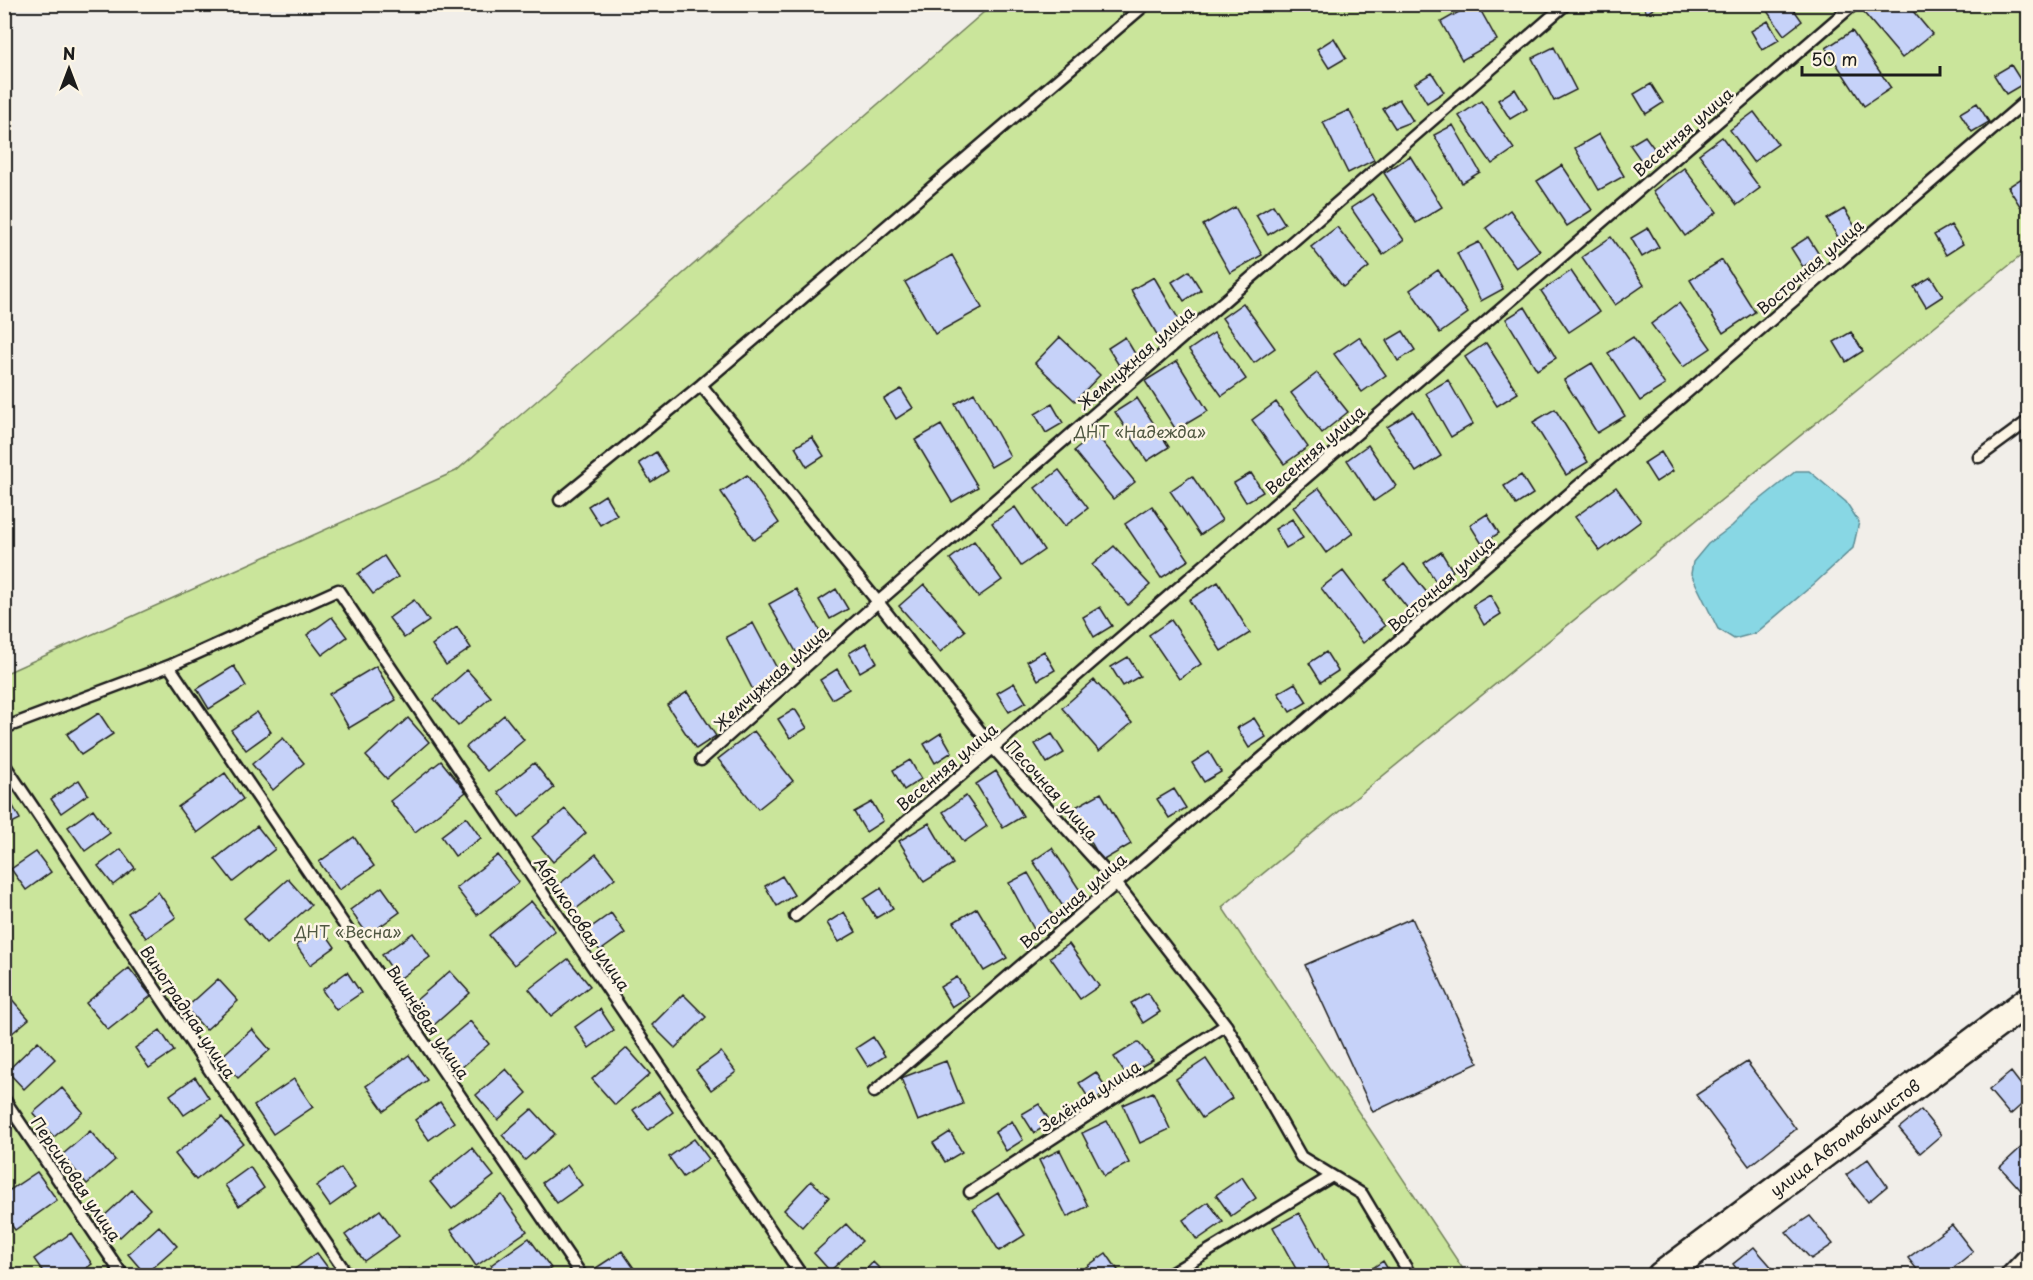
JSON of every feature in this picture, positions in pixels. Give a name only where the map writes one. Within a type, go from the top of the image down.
[{"type":"street","name":"улица Автомобилистов","points":[[1661,1275],[2028,1001]]},
{"type":"street","points":[[2012,1275],[2028,1258]]},
{"type":"lane","points":[[560,500],[701,385],[1146,4]]},
{"type":"lane","name":"Жемчужная улица","points":[[701,759],[878,602],[1566,4]]},
{"type":"lane","name":"Весенняя улица","points":[[795,916],[993,748],[1854,4]]},
{"type":"lane","name":"Восточная улица","points":[[874,1092],[2028,99]]},
{"type":"lane","name":"Песочная улица","points":[[701,385],[878,602],[993,748],[1116,883],[1226,1025],[1301,1157],[1362,1194],[1411,1275]]},
{"type":"lane","points":[[1979,457],[2028,421]]},
{"type":"lane","name":"Абрикосовая улица","points":[[169,666],[338,590],[802,1275]]},
{"type":"lane","points":[[4,728],[169,666]]},
{"type":"lane","name":"Вишнёвая улица","points":[[169,666],[582,1275]]},
{"type":"lane","name":"Виноградная улица","points":[[4,764],[348,1275]]},
{"type":"lane","name":"Зелёная улица","points":[[970,1192],[1226,1025]]},
{"type":"lane","name":"Персиковая улица","points":[[4,1099],[123,1275]]},
{"type":"lane","points":[[1167,1275],[1332,1176]]},
{"type":"green space","name":"ДНТ «Надежда»","points":[[992,5],[2028,5],[2028,250],[1222,907],[1467,1275],[5,1275],[4,674],[456,471]]},
{"type":"water","points":[[1796,471],[1809,471],[1846,502],[1859,522],[1853,548],[1756,633],[1734,639],[1718,629],[1691,574],[1693,562],[1708,544]]},
{"type":"building","points":[[1477,4],[1497,40],[1462,60],[1441,22]]},
{"type":"building","points":[[1642,4],[1661,4],[1647,13]]},
{"type":"building","points":[[1762,4],[1790,4],[1802,21],[1784,35]]},
{"type":"building","points":[[1875,4],[1907,4],[1932,34],[1902,58],[1864,13]]},
{"type":"building","points":[[1768,21],[1779,40],[1762,50],[1751,31]]},
{"type":"building","points":[[1852,31],[1891,88],[1864,106],[1826,48]]},
{"type":"building","points":[[1334,38],[1346,58],[1329,68],[1317,49]]},
{"type":"building","points":[[1554,47],[1576,90],[1554,101],[1532,58]]},
{"type":"building","points":[[2011,65],[2023,84],[2006,94],[1994,75]]},
{"type":"building","points":[[1432,73],[1444,92],[1427,103],[1415,83]]},
{"type":"building","points":[[1651,84],[1663,103],[1646,114],[1634,94]]},
{"type":"building","points":[[1515,89],[1527,109],[1510,119],[1498,100]]},
{"type":"building","points":[[1399,99],[1413,121],[1395,128],[1383,109]]},
{"type":"building","points":[[1481,101],[1514,149],[1492,164],[1459,116]]},
{"type":"building","points":[[1977,103],[1989,122],[1972,132],[1960,113]]},
{"type":"building","points":[[1349,110],[1374,160],[1348,173],[1323,122]]},
{"type":"building","points":[[1754,112],[1778,144],[1753,162],[1730,130]]},
{"type":"building","points":[[1453,125],[1480,172],[1462,183],[1434,135]]},
{"type":"building","points":[[1599,134],[1624,176],[1599,190],[1575,148]]},
{"type":"building","points":[[1645,136],[1656,151],[1642,162],[1630,145]]},
{"type":"building","points":[[1722,137],[1760,188],[1737,205],[1699,154]]},
{"type":"building","points":[[1410,156],[1442,207],[1416,223],[1384,173]]},
{"type":"building","points":[[1562,165],[1592,210],[1567,226],[1537,181]]},
{"type":"building","points":[[1684,168],[1717,212],[1685,236],[1653,191]]},
{"type":"building","points":[[2025,176],[2028,182],[2028,201],[2020,206],[2008,187]]},
{"type":"building","points":[[1372,194],[1404,240],[1383,255],[1351,208]]},
{"type":"building","points":[[1273,205],[1285,224],[1268,235],[1256,215]]},
{"type":"building","points":[[1235,207],[1262,255],[1230,273],[1203,225]]},
{"type":"building","points":[[1844,209],[1856,228],[1839,239],[1827,219]]},
{"type":"building","points":[[1510,210],[1540,251],[1516,268],[1486,228]]},
{"type":"building","points":[[1951,225],[1963,244],[1946,255],[1934,235]]},
{"type":"building","points":[[1337,227],[1369,267],[1343,287],[1311,247]]},
{"type":"building","points":[[1648,228],[1659,247],[1642,257],[1631,238]]},
{"type":"building","points":[[1611,237],[1644,285],[1615,305],[1582,257]]},
{"type":"building","points":[[1808,237],[1820,256],[1803,267],[1791,248]]},
{"type":"building","points":[[1479,242],[1503,289],[1481,301],[1457,253]]},
{"type":"building","points":[[952,255],[982,308],[935,334],[905,282]]},
{"type":"building","points":[[1722,260],[1755,312],[1723,333],[1690,280]]},
{"type":"building","points":[[1438,270],[1468,313],[1440,333],[1410,290]]},
{"type":"building","points":[[1189,271],[1201,290],[1184,301],[1172,282]]},
{"type":"building","points":[[1571,271],[1599,312],[1569,332],[1541,291]]},
{"type":"building","points":[[1154,277],[1182,325],[1159,338],[1131,290]]},
{"type":"building","points":[[1931,277],[1943,296],[1926,307],[1914,287]]},
{"type":"building","points":[[1243,303],[1275,348],[1254,363],[1222,318]]},
{"type":"building","points":[[1679,303],[1711,348],[1683,367],[1651,324]]},
{"type":"building","points":[[1525,307],[1556,358],[1537,370],[1506,319]]},
{"type":"building","points":[[1403,331],[1415,350],[1398,361],[1386,341]]},
{"type":"building","points":[[1851,332],[1863,351],[1846,362],[1834,342]]},
{"type":"building","points":[[1214,333],[1246,379],[1222,396],[1189,350]]},
{"type":"building","points":[[1060,337],[1100,375],[1075,401],[1035,363]]},
{"type":"building","points":[[1125,337],[1137,357],[1120,367],[1108,348]]},
{"type":"building","points":[[1359,337],[1386,375],[1362,392],[1334,354]]},
{"type":"building","points":[[1633,337],[1665,385],[1640,401],[1608,353]]},
{"type":"building","points":[[1486,343],[1518,393],[1497,406],[1465,357]]},
{"type":"building","points":[[1177,361],[1208,411],[1176,430],[1145,381]]},
{"type":"building","points":[[1592,363],[1625,416],[1597,433],[1564,380]]},
{"type":"building","points":[[1317,373],[1348,412],[1322,433],[1291,393]]},
{"type":"building","points":[[1448,380],[1473,424],[1451,437],[1426,393]]},
{"type":"building","points":[[901,389],[913,408],[896,419],[884,399]]},
{"type":"building","points":[[974,393],[1010,456],[991,467],[955,404]]},
{"type":"building","points":[[1137,398],[1169,447],[1147,461],[1115,412]]},
{"type":"building","points":[[1276,402],[1308,447],[1284,464],[1252,420]]},
{"type":"building","points":[[1052,404],[1063,423],[1046,433],[1035,414]]},
{"type":"building","points":[[1555,409],[1588,462],[1566,475],[1533,422]]},
{"type":"building","points":[[1413,411],[1441,456],[1416,472],[1387,427]]},
{"type":"building","points":[[941,425],[978,487],[952,502],[915,440]]},
{"type":"building","points":[[1096,434],[1135,482],[1113,499],[1074,451]]},
{"type":"building","points":[[812,437],[824,456],[807,467],[795,447]]},
{"type":"building","points":[[1368,445],[1396,486],[1374,501],[1347,460]]},
{"type":"building","points":[[656,452],[668,471],[651,482],[639,463]]},
{"type":"building","points":[[1661,452],[1673,471],[1656,482],[1644,463]]},
{"type":"building","points":[[1059,470],[1088,508],[1065,526],[1035,488]]},
{"type":"building","points":[[1251,473],[1263,492],[1246,502],[1234,483]]},
{"type":"building","points":[[747,475],[779,523],[754,540],[721,492]]},
{"type":"building","points":[[1521,475],[1533,494],[1516,505],[1504,486]]},
{"type":"building","points":[[1192,476],[1222,520],[1200,535],[1170,491]]},
{"type":"building","points":[[1616,487],[1641,521],[1600,551],[1575,517]]},
{"type":"building","points":[[1319,488],[1353,533],[1326,553],[1293,507]]},
{"type":"building","points":[[605,495],[617,515],[600,525],[588,506]]},
{"type":"building","points":[[1152,506],[1189,560],[1161,578],[1125,524]]},
{"type":"building","points":[[1015,507],[1044,550],[1021,566],[992,523]]},
{"type":"building","points":[[1487,514],[1499,533],[1482,544],[1470,525]]},
{"type":"building","points":[[1292,519],[1303,538],[1286,548],[1275,529]]},
{"type":"building","points":[[974,541],[1002,580],[978,597],[950,559]]},
{"type":"building","points":[[1114,546],[1150,585],[1128,605],[1092,565]]},
{"type":"building","points":[[1441,552],[1453,571],[1436,582],[1424,563]]},
{"type":"building","points":[[384,556],[398,577],[373,594],[358,574]]},
{"type":"building","points":[[1404,564],[1428,594],[1409,610],[1385,580]]},
{"type":"building","points":[[1343,571],[1385,626],[1363,643],[1321,588]]},
{"type":"building","points":[[1218,582],[1250,633],[1221,651],[1189,600]]},
{"type":"building","points":[[924,584],[965,631],[940,652],[899,606]]},
{"type":"building","points":[[796,589],[826,642],[799,657],[769,604]]},
{"type":"building","points":[[836,589],[848,609],[830,619],[819,600]]},
{"type":"building","points":[[1490,595],[1501,614],[1484,625],[1473,605]]},
{"type":"building","points":[[414,600],[429,621],[404,638],[389,618]]},
{"type":"building","points":[[1100,607],[1112,626],[1094,637],[1083,617]]},
{"type":"building","points":[[332,617],[347,637],[322,655],[307,635]]},
{"type":"building","points":[[1171,620],[1201,664],[1179,679],[1149,635]]},
{"type":"building","points":[[753,623],[782,678],[754,692],[726,637]]},
{"type":"building","points":[[457,627],[471,648],[446,665],[432,645]]},
{"type":"building","points":[[866,643],[877,662],[860,672],[849,653]]},
{"type":"building","points":[[1044,651],[1055,670],[1038,680],[1027,661]]},
{"type":"building","points":[[1326,652],[1338,671],[1321,682],[1309,663]]},
{"type":"building","points":[[1128,657],[1140,676],[1123,686],[1111,667]]},
{"type":"building","points":[[234,666],[246,686],[209,709],[197,689]]},
{"type":"building","points":[[376,666],[396,700],[349,728],[329,694]]},
{"type":"building","points":[[837,669],[849,689],[832,699],[820,680]]},
{"type":"building","points":[[467,670],[491,697],[458,726],[434,699]]},
{"type":"building","points":[[1094,680],[1132,723],[1099,751],[1062,708]]},
{"type":"building","points":[[1014,683],[1026,702],[1009,712],[997,693]]},
{"type":"building","points":[[1295,683],[1307,702],[1290,712],[1278,693]]},
{"type":"building","points":[[687,692],[716,736],[696,749],[667,705]]},
{"type":"building","points":[[795,709],[807,728],[790,738],[778,719]]},
{"type":"building","points":[[257,712],[271,732],[246,750],[231,730]]},
{"type":"building","points":[[99,713],[113,734],[81,755],[67,734]]},
{"type":"building","points":[[504,715],[524,740],[487,771],[466,747]]},
{"type":"building","points":[[408,718],[429,742],[387,779],[366,756]]},
{"type":"building","points":[[1254,718],[1266,737],[1249,748],[1237,728]]},
{"type":"building","points":[[754,731],[793,781],[758,809],[718,759]]},
{"type":"building","points":[[941,733],[952,752],[935,763],[924,744]]},
{"type":"building","points":[[1052,734],[1064,753],[1047,763],[1035,744]]},
{"type":"building","points":[[283,738],[304,763],[273,790],[252,764]]},
{"type":"building","points":[[1209,752],[1221,772],[1204,782],[1192,763]]},
{"type":"building","points":[[910,760],[921,779],[904,790],[893,770]]},
{"type":"building","points":[[441,761],[466,792],[415,832],[390,801]]},
{"type":"building","points":[[534,763],[554,788],[519,817],[498,792]]},
{"type":"building","points":[[996,771],[1023,816],[1003,828],[976,784]]},
{"type":"building","points":[[225,773],[243,799],[197,833],[178,807]]},
{"type":"building","points":[[79,780],[88,794],[61,813],[51,799]]},
{"type":"building","points":[[1174,789],[1186,808],[1169,818],[1157,799]]},
{"type":"building","points":[[1101,793],[1131,844],[1102,861],[1072,809]]},
{"type":"building","points":[[966,796],[987,826],[964,842],[943,812]]},
{"type":"building","points":[[9,799],[20,819],[4,827],[4,802]]},
{"type":"building","points":[[872,802],[883,821],[866,832],[854,812]]},
{"type":"building","points":[[93,809],[110,833],[85,851],[68,827]]},
{"type":"building","points":[[565,809],[586,833],[553,862],[532,837]]},
{"type":"building","points":[[466,817],[481,838],[455,856],[441,836]]},
{"type":"building","points":[[929,823],[953,864],[924,882],[899,841]]},
{"type":"building","points":[[257,826],[275,849],[233,882],[215,859]]},
{"type":"building","points":[[354,837],[374,866],[339,890],[319,862]]},
{"type":"building","points":[[1052,848],[1083,895],[1064,908],[1033,861]]},
{"type":"building","points":[[121,849],[135,868],[113,885],[98,866]]},
{"type":"building","points":[[36,852],[51,872],[26,890],[11,869]]},
{"type":"building","points":[[596,854],[615,878],[576,909],[557,886]]},
{"type":"building","points":[[498,855],[519,882],[477,915],[456,888]]},
{"type":"building","points":[[1028,873],[1055,920],[1035,931],[1009,883]]},
{"type":"building","points":[[782,876],[794,895],[777,906],[765,886]]},
{"type":"building","points":[[288,879],[311,905],[266,944],[244,918]]},
{"type":"building","points":[[382,887],[400,912],[368,935],[350,910]]},
{"type":"building","points":[[881,888],[893,908],[876,918],[864,899]]},
{"type":"building","points":[[158,892],[176,917],[146,938],[128,913]]},
{"type":"building","points":[[531,901],[555,931],[514,965],[489,935]]},
{"type":"building","points":[[977,908],[1007,958],[984,971],[954,922]]},
{"type":"building","points":[[844,912],[856,932],[839,942],[827,923]]},
{"type":"building","points":[[611,913],[625,933],[600,951],[586,931]]},
{"type":"building","points":[[1412,918],[1478,1063],[1373,1112],[1305,965]]},
{"type":"building","points":[[321,927],[335,947],[310,965],[296,945]]},
{"type":"building","points":[[413,933],[430,957],[399,979],[382,955]]},
{"type":"building","points":[[1069,944],[1099,986],[1080,999],[1050,957]]},
{"type":"building","points":[[568,959],[590,986],[551,1016],[529,989]]},
{"type":"building","points":[[129,968],[151,996],[108,1030],[86,1003]]},
{"type":"building","points":[[450,971],[470,993],[434,1025],[414,1002]]},
{"type":"building","points":[[347,972],[361,993],[336,1010],[322,990]]},
{"type":"building","points":[[957,977],[969,996],[952,1007],[940,987]]},
{"type":"building","points":[[218,979],[238,1001],[206,1030],[186,1008]]},
{"type":"building","points":[[1148,993],[1160,1012],[1143,1023],[1131,1003]]},
{"type":"building","points":[[683,994],[706,1017],[675,1048],[652,1025]]},
{"type":"building","points":[[9,996],[29,1019],[4,1040],[4,1000]]},
{"type":"building","points":[[600,1009],[614,1030],[589,1048],[575,1027]]},
{"type":"building","points":[[470,1021],[489,1044],[461,1068],[441,1045]]},
{"type":"building","points":[[252,1029],[270,1050],[238,1078],[220,1058]]},
{"type":"building","points":[[160,1030],[174,1051],[149,1068],[135,1048]]},
{"type":"building","points":[[873,1037],[885,1056],[868,1067],[856,1048]]},
{"type":"building","points":[[38,1041],[55,1059],[24,1089],[7,1071]]},
{"type":"building","points":[[1138,1042],[1153,1060],[1126,1075],[1114,1057]]},
{"type":"building","points":[[627,1048],[650,1074],[615,1105],[592,1079]]},
{"type":"building","points":[[721,1052],[736,1072],[711,1090],[696,1070]]},
{"type":"building","points":[[409,1055],[427,1080],[384,1111],[366,1086]]},
{"type":"building","points":[[1206,1059],[1232,1098],[1202,1118],[1176,1079]]},
{"type":"building","points":[[946,1061],[963,1104],[918,1121],[901,1078]]},
{"type":"building","points":[[1747,1062],[1796,1129],[1749,1166],[1696,1095]]},
{"type":"building","points":[[506,1069],[527,1093],[498,1120],[476,1095]]},
{"type":"building","points":[[1096,1072],[1108,1091],[1091,1102],[1079,1083]]},
{"type":"building","points":[[2011,1072],[2028,1094],[2028,1099],[2010,1115],[1989,1090]]},
{"type":"building","points":[[195,1077],[209,1098],[184,1115],[170,1095]]},
{"type":"building","points":[[294,1079],[313,1107],[273,1134],[254,1106]]},
{"type":"building","points":[[62,1088],[83,1112],[54,1137],[33,1113]]},
{"type":"building","points":[[659,1092],[673,1112],[648,1130],[633,1110]]},
{"type":"building","points":[[1153,1092],[1170,1129],[1140,1143],[1123,1105]]},
{"type":"building","points":[[440,1102],[454,1122],[429,1140],[415,1120]]},
{"type":"building","points":[[1039,1104],[1051,1123],[1034,1133],[1022,1114]]},
{"type":"building","points":[[532,1109],[555,1134],[525,1160],[502,1135]]},
{"type":"building","points":[[1921,1110],[1941,1135],[1920,1153],[1899,1128]]},
{"type":"building","points":[[222,1117],[243,1143],[196,1180],[175,1154]]},
{"type":"building","points":[[1012,1121],[1023,1140],[1006,1151],[995,1132]]},
{"type":"building","points":[[1107,1121],[1129,1163],[1104,1176],[1082,1133]]},
{"type":"building","points":[[90,1131],[115,1160],[87,1184],[62,1155]]},
{"type":"building","points":[[950,1132],[962,1152],[945,1162],[933,1143]]},
{"type":"building","points":[[694,1139],[709,1159],[683,1177],[669,1157]]},
{"type":"building","points":[[2028,1141],[2028,1198],[2000,1167]]},
{"type":"building","points":[[472,1148],[494,1176],[452,1209],[430,1182]]},
{"type":"building","points":[[1060,1150],[1088,1206],[1067,1217],[1039,1160]]},
{"type":"building","points":[[1868,1159],[1887,1186],[1868,1202],[1846,1175]]},
{"type":"building","points":[[567,1165],[582,1185],[557,1203],[542,1183]]},
{"type":"building","points":[[250,1167],[264,1188],[239,1206],[225,1185]]},
{"type":"building","points":[[341,1168],[355,1188],[330,1206],[316,1186]]},
{"type":"building","points":[[37,1172],[57,1200],[15,1230],[4,1215],[4,1194]]},
{"type":"building","points":[[1242,1177],[1256,1198],[1231,1216],[1216,1195]]},
{"type":"building","points":[[811,1181],[829,1197],[802,1227],[784,1210]]},
{"type":"building","points":[[132,1190],[150,1209],[120,1237],[102,1218]]},
{"type":"building","points":[[998,1193],[1025,1235],[999,1251],[973,1209]]},
{"type":"building","points":[[502,1195],[527,1231],[476,1266],[451,1230]]},
{"type":"building","points":[[1208,1202],[1223,1222],[1197,1240],[1183,1220]]},
{"type":"building","points":[[380,1210],[399,1236],[364,1261],[345,1235]]},
{"type":"building","points":[[1299,1213],[1329,1267],[1312,1276],[1300,1276],[1273,1227]]},
{"type":"building","points":[[1810,1216],[1833,1244],[1811,1259],[1786,1232]]},
{"type":"building","points":[[846,1224],[862,1241],[830,1271],[814,1253]]},
{"type":"building","points":[[1952,1225],[1973,1252],[1943,1276],[1922,1276],[1908,1258]]},
{"type":"building","points":[[159,1226],[177,1246],[145,1274],[128,1254]]},
{"type":"building","points":[[71,1233],[92,1264],[75,1276],[46,1276],[34,1259]]},
{"type":"building","points":[[529,1238],[551,1268],[541,1276],[498,1276],[491,1265]]},
{"type":"building","points":[[1754,1247],[1775,1271],[1770,1276],[1742,1276],[1733,1264]]},
{"type":"building","points":[[622,1251],[636,1271],[629,1276],[601,1276],[596,1268]]},
{"type":"building","points":[[317,1253],[334,1276],[285,1276]]},
{"type":"building","points":[[1106,1253],[1122,1276],[1086,1276],[1082,1270]]},
{"type":"building","points":[[1383,1261],[1392,1276],[1361,1276]]},
{"type":"building","points":[[873,1262],[887,1276],[860,1276]]},
{"type":"building","points":[[409,1269],[414,1276],[400,1276]]},
{"type":"park label","name":"ДНТ «Весна»","points":[[348,932]]}]
